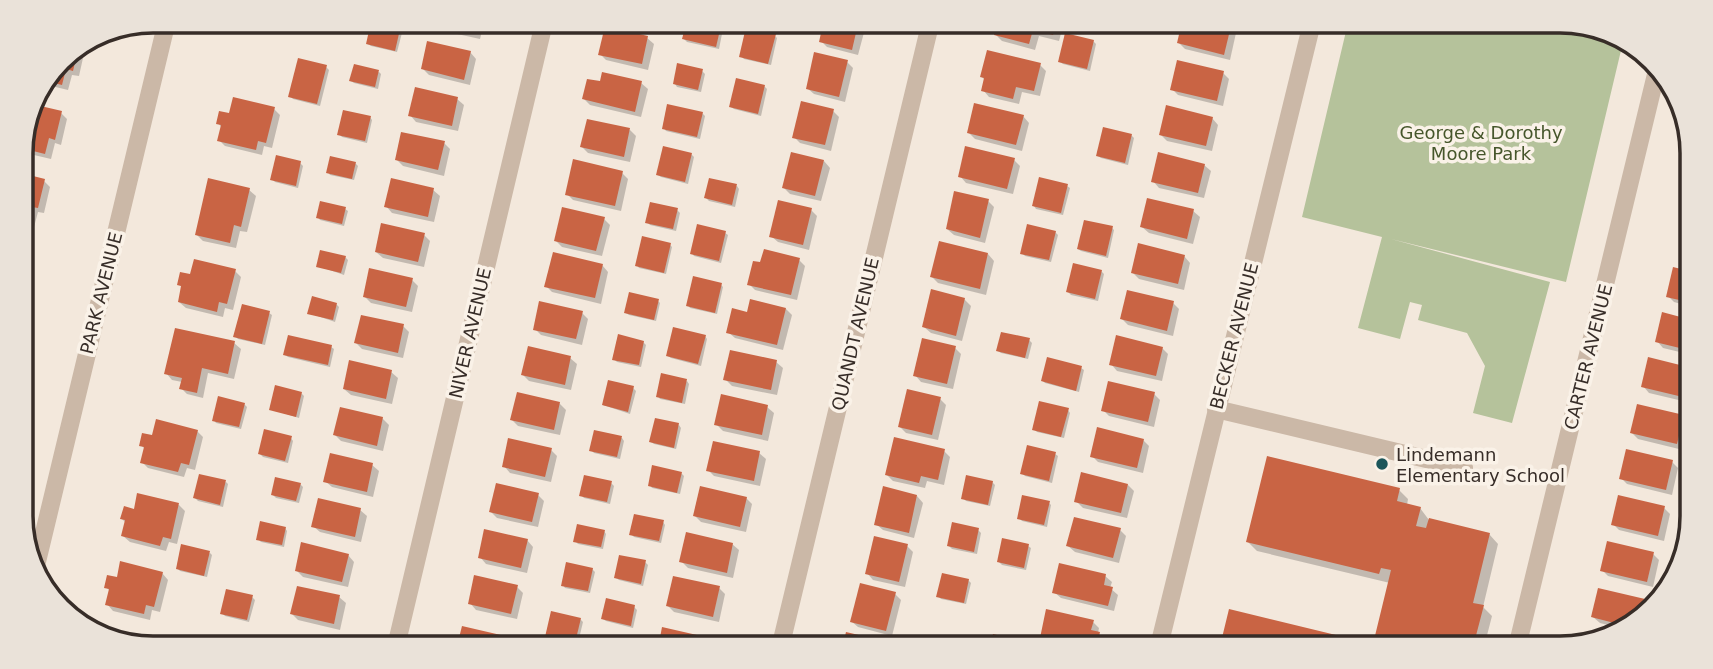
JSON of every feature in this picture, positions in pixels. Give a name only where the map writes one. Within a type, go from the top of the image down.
[{"type":"street","name":"PARK AVENUE","points":[[39,552],[164,33]]},
{"type":"street","name":"NIVER AVENUE","points":[[398,636],[542,33]]},
{"type":"street","name":"QUANDT AVENUE","points":[[783,636],[928,33]]},
{"type":"street","name":"BECKER AVENUE","points":[[1162,635],[1310,33]]},
{"type":"street","name":"CARTER AVENUE","points":[[1520,635],[1654,80]]},
{"type":"street","points":[[1216,409],[1464,468]]},
{"type":"green space","name":"George & Dorothy Moore Park","points":[[1346,33],[1559,33],[1598,40],[1621,51],[1566,282],[1391,239],[1550,282],[1512,423],[1473,413],[1485,366],[1467,333],[1418,320],[1422,305],[1410,302],[1400,339],[1358,328],[1382,237],[1302,217]]},
{"type":"building","points":[[368,33],[399,33],[395,51],[366,44]]},
{"type":"building","points":[[603,33],[635,33],[648,36],[642,64],[598,55]]},
{"type":"building","points":[[684,33],[719,33],[716,47],[682,39]]},
{"type":"building","points":[[745,33],[776,34],[768,64],[739,57]]},
{"type":"building","points":[[821,33],[856,33],[852,50],[819,42]]},
{"type":"building","points":[[994,33],[1032,33],[1029,44]]},
{"type":"building","points":[[1065,33],[1094,40],[1087,69],[1058,62]]},
{"type":"building","points":[[1179,33],[1229,33],[1224,55],[1177,43]]},
{"type":"building","points":[[427,41],[471,51],[464,80],[421,69]]},
{"type":"building","points":[[987,50],[1041,63],[1034,91],[1016,87],[1013,99],[981,91],[984,78],[980,77]]},
{"type":"building","points":[[814,52],[848,60],[839,97],[806,89]]},
{"type":"building","points":[[298,58],[327,65],[317,104],[288,97]]},
{"type":"building","points":[[1177,60],[1224,71],[1217,101],[1170,90]]},
{"type":"building","points":[[677,63],[703,69],[698,90],[673,84]]},
{"type":"building","points":[[354,64],[379,70],[375,87],[349,81]]},
{"type":"building","points":[[65,72],[62,85],[56,83]]},
{"type":"building","points":[[602,72],[642,81],[635,112],[582,99],[587,79],[600,81]]},
{"type":"building","points":[[736,78],[765,85],[758,114],[729,107]]},
{"type":"building","points":[[415,87],[458,97],[452,126],[408,116]]},
{"type":"building","points":[[233,97],[275,107],[266,143],[258,141],[256,150],[217,141],[221,125],[216,124],[219,111],[229,113]]},
{"type":"building","points":[[801,101],[834,109],[825,145],[792,138]]},
{"type":"building","points":[[974,103],[1024,115],[1016,145],[967,133]]},
{"type":"building","points":[[667,104],[703,112],[697,137],[662,129]]},
{"type":"building","points":[[1166,105],[1213,117],[1206,146],[1159,135]]},
{"type":"building","points":[[43,107],[62,111],[55,140],[49,138],[45,154],[34,151],[37,123]]},
{"type":"building","points":[[343,110],[371,116],[365,141],[337,135]]},
{"type":"building","points":[[587,119],[630,128],[624,157],[580,147]]},
{"type":"building","points":[[1103,127],[1132,134],[1125,163],[1096,156]]},
{"type":"building","points":[[401,132],[445,141],[438,170],[395,160]]},
{"type":"building","points":[[663,146],[692,153],[685,182],[656,175]]},
{"type":"building","points":[[965,146],[1015,158],[1007,189],[958,177]]},
{"type":"building","points":[[791,152],[824,160],[815,196],[782,188]]},
{"type":"building","points":[[1158,152],[1205,164],[1198,193],[1151,182]]},
{"type":"building","points":[[276,155],[301,161],[296,186],[270,180]]},
{"type":"building","points":[[330,156],[356,162],[352,179],[326,173]]},
{"type":"building","points":[[573,159],[623,171],[615,206],[565,195]]},
{"type":"building","points":[[34,176],[45,179],[38,208],[34,207]]},
{"type":"building","points":[[1039,177],[1068,184],[1061,213],[1032,206]]},
{"type":"building","points":[[208,178],[250,188],[241,227],[234,225],[230,243],[195,235]]},
{"type":"building","points":[[391,178],[434,188],[428,217],[384,207]]},
{"type":"building","points":[[709,178],[737,184],[732,205],[704,198]]},
{"type":"building","points":[[954,191],[989,199],[980,238],[946,229]]},
{"type":"building","points":[[1147,198],[1194,209],[1187,239],[1140,227]]},
{"type":"building","points":[[778,200],[812,208],[803,245],[769,237]]},
{"type":"building","points":[[320,201],[346,207],[342,224],[316,218]]},
{"type":"building","points":[[650,202],[678,208],[673,229],[645,223]]},
{"type":"building","points":[[562,207],[605,217],[596,251],[554,241]]},
{"type":"building","points":[[1084,220],[1113,226],[1106,256],[1077,249]]},
{"type":"building","points":[[381,223],[425,233],[418,262],[375,252]]},
{"type":"building","points":[[697,224],[726,231],[719,261],[690,254]]},
{"type":"building","points":[[1027,224],[1056,231],[1049,260],[1020,254]]},
{"type":"building","points":[[642,236],[671,243],[664,273],[635,266]]},
{"type":"building","points":[[939,241],[988,253],[980,289],[930,277]]},
{"type":"building","points":[[1138,243],[1185,255],[1178,284],[1131,273]]},
{"type":"building","points":[[764,249],[800,258],[791,295],[747,285],[753,261],[760,262]]},
{"type":"building","points":[[320,250],[346,256],[341,273],[316,267]]},
{"type":"building","points":[[553,252],[603,264],[595,298],[544,287]]},
{"type":"building","points":[[194,259],[236,269],[227,304],[219,302],[217,312],[178,302],[181,286],[177,285],[180,272],[190,274]]},
{"type":"building","points":[[1073,263],[1102,270],[1095,299],[1066,292]]},
{"type":"building","points":[[1673,267],[1680,269],[1680,300],[1666,297]]},
{"type":"building","points":[[369,268],[413,278],[406,307],[363,297]]},
{"type":"building","points":[[693,276],[722,283],[715,313],[686,306]]},
{"type":"building","points":[[931,289],[965,298],[956,336],[922,327]]},
{"type":"building","points":[[1127,290],[1174,301],[1167,331],[1120,319]]},
{"type":"building","points":[[629,292],[659,299],[654,320],[624,313]]},
{"type":"building","points":[[312,296],[337,303],[333,320],[307,314]]},
{"type":"building","points":[[750,299],[786,308],[777,345],[726,333],[732,308],[747,312]]},
{"type":"building","points":[[539,301],[583,311],[576,339],[533,330]]},
{"type":"building","points":[[242,304],[270,311],[262,344],[233,337]]},
{"type":"building","points":[[1662,312],[1680,317],[1680,348],[1655,342]]},
{"type":"building","points":[[361,315],[404,324],[398,353],[354,343]]},
{"type":"building","points":[[673,327],[706,335],[698,364],[666,356]]},
{"type":"building","points":[[175,328],[235,341],[228,374],[202,368],[197,393],[179,389],[182,378],[164,374]]},
{"type":"building","points":[[1001,332],[1030,338],[1025,358],[996,351]]},
{"type":"building","points":[[618,334],[644,341],[639,365],[612,360]]},
{"type":"building","points":[[288,335],[332,345],[328,365],[283,355]]},
{"type":"building","points":[[1116,335],[1163,347],[1156,376],[1109,365]]},
{"type":"building","points":[[922,338],[956,346],[947,384],[913,376]]},
{"type":"building","points":[[528,346],[571,356],[565,385],[521,375]]},
{"type":"building","points":[[730,350],[777,360],[771,390],[723,380]]},
{"type":"building","points":[[1047,357],[1082,366],[1076,391],[1041,381]]},
{"type":"building","points":[[1648,357],[1680,365],[1680,396],[1641,387]]},
{"type":"building","points":[[349,360],[392,370],[386,399],[343,389]]},
{"type":"building","points":[[661,373],[687,379],[682,403],[656,397]]},
{"type":"building","points":[[608,380],[634,386],[628,412],[602,405]]},
{"type":"building","points":[[1108,381],[1155,392],[1148,422],[1101,411]]},
{"type":"building","points":[[275,385],[302,392],[296,417],[269,410]]},
{"type":"building","points":[[907,389],[941,397],[932,435],[898,427]]},
{"type":"building","points":[[517,392],[560,402],[554,430],[510,420]]},
{"type":"building","points":[[721,394],[768,405],[762,435],[714,425]]},
{"type":"building","points":[[218,396],[245,403],[239,427],[212,421]]},
{"type":"building","points":[[1039,401],[1069,408],[1061,437],[1032,430]]},
{"type":"building","points":[[1637,404],[1680,414],[1677,444],[1630,433]]},
{"type":"building","points":[[340,407],[383,417],[377,446],[333,435]]},
{"type":"building","points":[[655,418],[679,423],[674,448],[649,442]]},
{"type":"building","points":[[156,419],[198,430],[189,465],[181,463],[178,472],[140,463],[144,447],[139,446],[142,433],[152,435]]},
{"type":"building","points":[[1097,427],[1144,439],[1137,468],[1090,457]]},
{"type":"building","points":[[264,429],[292,436],[285,461],[258,454]]},
{"type":"building","points":[[594,430],[622,436],[617,457],[589,451]]},
{"type":"building","points":[[894,437],[945,449],[938,480],[921,476],[919,483],[885,475]]},
{"type":"building","points":[[508,438],[552,448],[545,477],[502,467]]},
{"type":"building","points":[[713,441],[760,451],[754,481],[706,471]]},
{"type":"building","points":[[1027,445],[1056,452],[1049,481],[1020,474]]},
{"type":"building","points":[[1626,449],[1673,460],[1666,490],[1619,479]]},
{"type":"building","points":[[330,453],[373,463],[367,492],[323,482]]},
{"type":"building","name":"Lindemann Elementary School","points":[[1267,456],[1400,488],[1397,501],[1421,507],[1416,526],[1426,528],[1429,518],[1490,533],[1473,603],[1484,605],[1476,635],[1375,635],[1391,570],[1381,568],[1379,574],[1246,542]]},
{"type":"building","points":[[652,465],[682,472],[677,493],[648,486]]},
{"type":"building","points":[[1081,472],[1128,484],[1121,513],[1074,502]]},
{"type":"building","points":[[199,474],[226,480],[220,505],[193,498]]},
{"type":"building","points":[[584,475],[612,481],[607,502],[579,496]]},
{"type":"building","points":[[966,475],[993,481],[988,505],[961,499]]},
{"type":"building","points":[[275,477],[301,483],[296,501],[271,495]]},
{"type":"building","points":[[496,483],[539,493],[532,522],[489,512]]},
{"type":"building","points":[[700,486],[747,497],[740,527],[693,516]]},
{"type":"building","points":[[883,486],[917,495],[909,533],[874,525]]},
{"type":"building","points":[[137,493],[179,503],[171,539],[163,537],[160,546],[121,536],[125,520],[120,519],[124,506],[134,509]]},
{"type":"building","points":[[1022,495],[1050,501],[1044,525],[1017,519]]},
{"type":"building","points":[[1618,495],[1665,506],[1658,536],[1611,525]]},
{"type":"building","points":[[318,498],[361,508],[355,537],[311,527]]},
{"type":"building","points":[[634,514],[664,520],[659,541],[629,535]]},
{"type":"building","points":[[1074,517],[1121,528],[1113,558],[1066,546]]},
{"type":"building","points":[[260,521],[286,527],[282,545],[256,540]]},
{"type":"building","points":[[952,522],[979,528],[974,552],[947,546]]},
{"type":"building","points":[[577,524],[605,530],[601,547],[573,542]]},
{"type":"building","points":[[484,529],[528,539],[521,568],[478,558]]},
{"type":"building","points":[[686,532],[733,543],[727,573],[679,562]]},
{"type":"building","points":[[874,536],[908,544],[899,582],[865,574]]},
{"type":"building","points":[[1002,538],[1029,544],[1024,568],[997,562]]},
{"type":"building","points":[[1607,541],[1654,552],[1647,582],[1600,571]]},
{"type":"building","points":[[301,542],[349,554],[342,582],[295,571]]},
{"type":"building","points":[[181,544],[210,551],[204,576],[176,569]]},
{"type":"building","points":[[619,555],[646,560],[641,584],[614,578]]},
{"type":"building","points":[[120,561],[163,572],[154,607],[146,605],[144,614],[105,605],[109,589],[104,588],[107,575],[117,577]]},
{"type":"building","points":[[566,562],[593,568],[588,591],[561,586]]},
{"type":"building","points":[[1059,563],[1106,574],[1104,585],[1113,587],[1108,606],[1052,593]]},
{"type":"building","points":[[942,573],[969,579],[964,603],[936,597]]},
{"type":"building","points":[[474,575],[518,585],[511,614],[468,604]]},
{"type":"building","points":[[673,576],[720,586],[713,617],[666,606]]},
{"type":"building","points":[[860,583],[896,592],[886,631],[850,622]]},
{"type":"building","points":[[297,586],[340,595],[334,624],[290,614]]},
{"type":"building","points":[[1598,588],[1645,599],[1633,611],[1614,623],[1591,617]]},
{"type":"building","points":[[226,589],[253,595],[247,620],[220,614]]},
{"type":"building","points":[[606,598],[635,605],[631,626],[601,619]]},
{"type":"building","points":[[1046,609],[1094,620],[1091,630],[1100,632],[1099,635],[1041,635]]},
{"type":"building","name":"Lindemann Elementary School","points":[[1229,609],[1337,635],[1223,635]]},
{"type":"building","points":[[551,611],[581,618],[577,636],[545,636]]},
{"type":"building","points":[[462,626],[504,636],[460,636]]},
{"type":"building","points":[[662,627],[700,636],[660,636]]},
{"type":"place","name":"Lindemann Elementary School","points":[[1382,464]]}]
